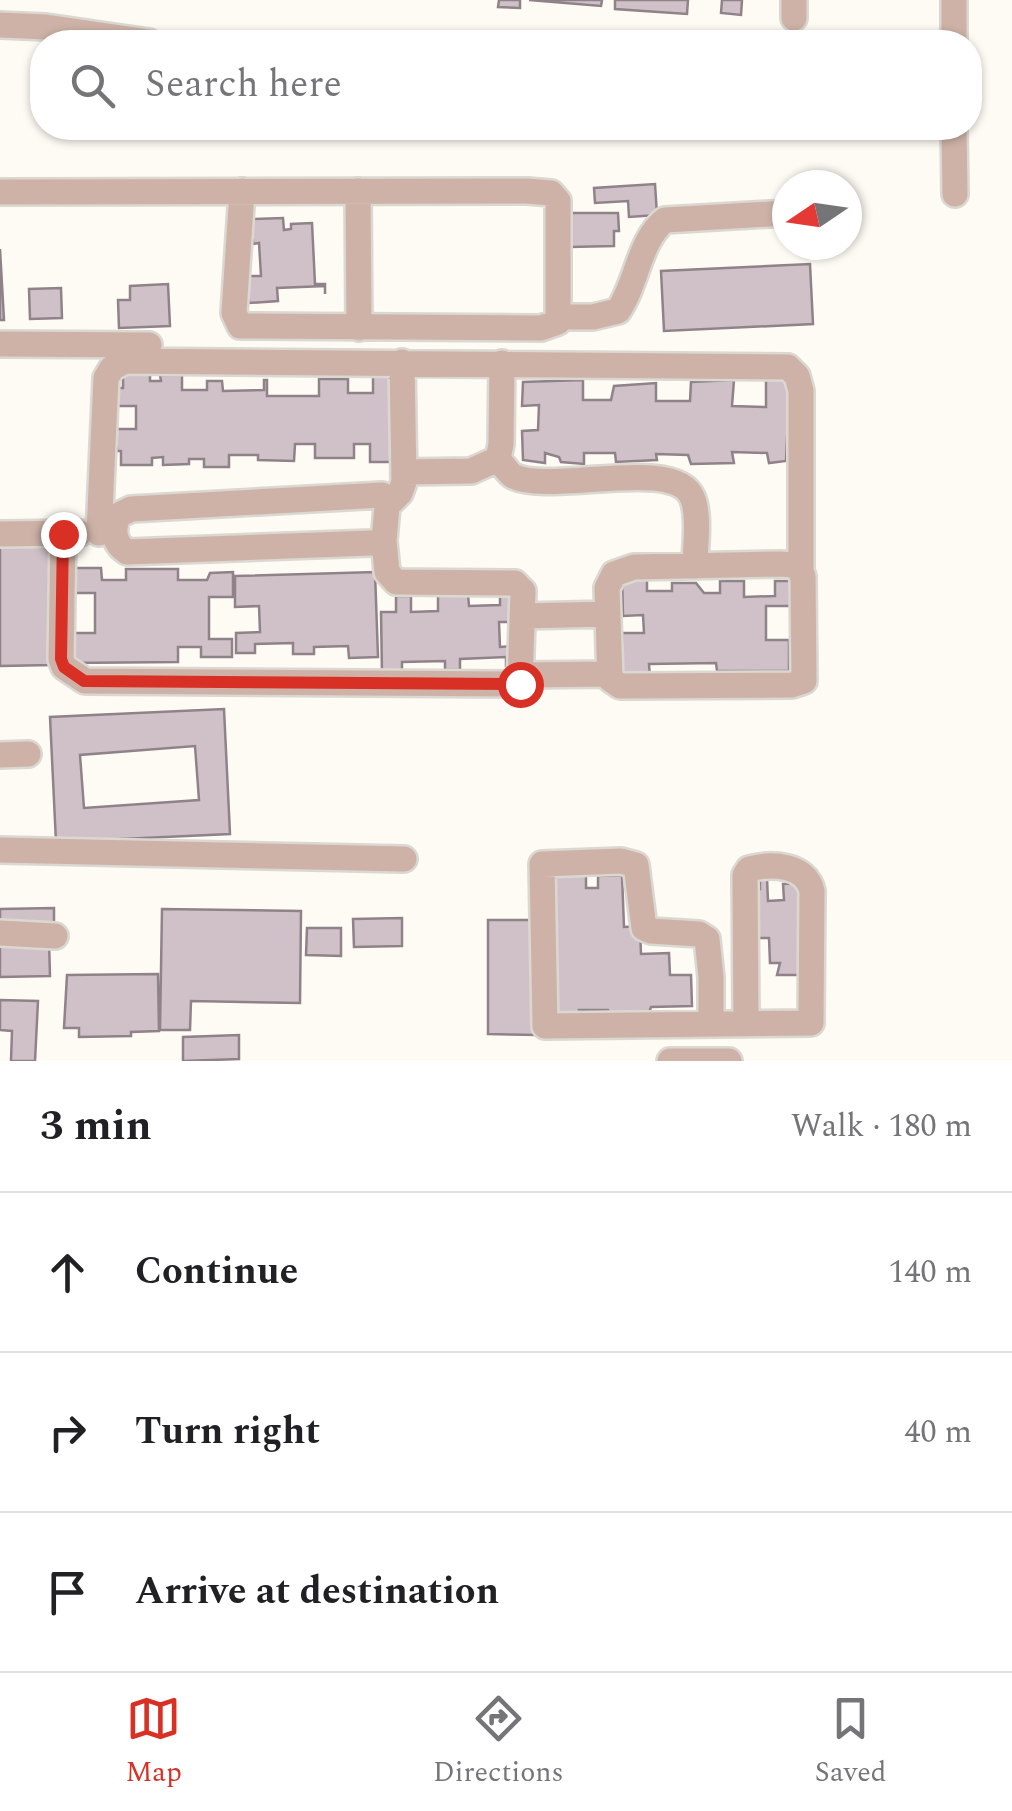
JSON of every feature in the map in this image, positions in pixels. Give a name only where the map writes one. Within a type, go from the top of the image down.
[{"type":"street","points":[[954,0],[954,30]]},
{"type":"street","points":[[0,25],[67,30]]},
{"type":"street","points":[[954,140],[955,194]]},
{"type":"street","points":[[0,192],[551,193],[558,202],[559,317],[551,327],[240,326]]},
{"type":"street","points":[[240,326],[234,313],[242,192]]},
{"type":"street","points":[[358,192],[359,328]]},
{"type":"street","points":[[559,317],[593,317],[618,311],[654,228],[664,220],[772,214]]},
{"type":"street","points":[[0,344],[222,344],[234,337],[240,326]]},
{"type":"street","points":[[384,541],[128,552],[107,533],[106,378],[112,368],[142,359],[788,367],[797,376],[801,391],[804,681],[614,685],[608,674],[608,580],[620,570],[780,564],[795,565],[801,570]]},
{"type":"street","points":[[387,506],[400,493],[404,472],[402,362]]},
{"type":"street","points":[[498,458],[502,364]]},
{"type":"street","points":[[404,472],[471,471],[498,458]]},
{"type":"street","points":[[498,458],[513,476],[534,479],[661,479],[682,484],[694,504],[695,566]]},
{"type":"street","points":[[63,534],[61,659],[64,667],[84,681],[520,684],[523,591],[514,583],[390,579],[384,541],[387,506],[382,495],[130,509],[119,515],[107,533]]},
{"type":"street","points":[[0,534],[107,533]]},
{"type":"street","points":[[524,616],[608,614]]},
{"type":"street","points":[[522,674],[608,674]]},
{"type":"street","points":[[0,755],[28,754]]},
{"type":"street","points":[[0,850],[404,859]]},
{"type":"street","points":[[670,1061],[731,1061],[730,1022],[745,875],[756,867],[794,868],[809,880],[811,1023],[730,1022],[545,1026],[542,864],[622,861],[636,865],[644,928],[699,934],[707,939],[711,977],[730,1022]]},
{"type":"street","points":[[0,933],[55,936]]},
{"type":"building","points":[[499,0],[520,0],[520,8],[498,7]]},
{"type":"building","points":[[529,0],[602,0],[601,6]]},
{"type":"building","points":[[615,0],[688,0],[687,14],[615,9]]},
{"type":"building","points":[[722,0],[742,0],[741,15],[721,13]]},
{"type":"building","points":[[655,184],[657,215],[629,217],[628,201],[595,203],[594,188]]},
{"type":"building","points":[[570,213],[618,213],[619,231],[614,231],[614,246],[570,247]]},
{"type":"building","points":[[283,218],[284,230],[291,229],[291,224],[312,223],[315,284],[325,286],[277,288],[278,301],[249,303],[248,276],[261,276],[259,243],[253,244],[252,219]]},
{"type":"building","points":[[0,249],[4,320],[0,320]]},
{"type":"building","points":[[810,264],[813,324],[664,331],[661,271]]},
{"type":"building","points":[[168,284],[170,326],[119,328],[118,300],[130,300],[130,286]]},
{"type":"building","points":[[61,288],[62,318],[30,319],[29,289]]},
{"type":"building","points":[[150,374],[150,381],[161,381],[160,375],[182,375],[182,390],[207,390],[207,381],[222,381],[223,391],[264,390],[267,380],[267,396],[319,396],[319,379],[348,379],[348,393],[373,393],[373,376],[390,376],[391,462],[370,462],[370,444],[354,444],[354,458],[315,458],[315,444],[295,444],[294,461],[229,455],[229,467],[204,467],[204,459],[163,465],[163,457],[152,458],[152,465],[121,465],[116,429],[136,429],[136,406],[118,406],[118,388],[123,388],[123,375]]},
{"type":"building","points":[[766,376],[790,376],[786,461],[769,463],[767,453],[732,452],[734,463],[691,464],[688,455],[656,454],[657,460],[616,462],[615,453],[584,453],[584,464],[561,462],[559,457],[545,453],[545,463],[523,460],[522,431],[538,430],[539,405],[522,406],[523,382],[583,380],[583,400],[611,400],[614,386],[656,383],[656,401],[690,401],[691,382],[734,380],[732,406],[766,407]]},
{"type":"building","points":[[49,543],[52,665],[0,666],[0,544]]},
{"type":"building","points":[[69,568],[101,568],[102,580],[126,580],[126,569],[178,569],[178,580],[207,580],[210,573],[233,572],[233,597],[209,597],[209,639],[232,639],[232,657],[201,657],[201,647],[178,647],[178,662],[68,663],[68,633],[95,633],[95,593],[69,593]]},
{"type":"building","points":[[375,572],[378,657],[349,658],[348,646],[314,647],[314,654],[293,654],[293,643],[255,644],[255,653],[236,653],[236,633],[260,632],[259,606],[235,607],[235,576]]},
{"type":"building","points":[[622,575],[647,575],[647,591],[672,591],[672,583],[696,583],[704,593],[720,593],[720,581],[744,581],[744,597],[775,596],[775,581],[790,581],[790,606],[766,606],[766,640],[789,640],[789,671],[717,671],[716,663],[649,664],[650,677],[623,677],[622,633],[644,633],[643,615],[623,616]]},
{"type":"building","points":[[500,593],[517,593],[518,622],[499,622],[500,647],[515,646],[515,666],[506,666],[506,657],[460,659],[460,670],[445,670],[445,661],[402,662],[402,674],[382,675],[381,612],[396,612],[396,596],[411,596],[411,612],[438,611],[438,594],[468,594],[469,606],[500,605]]},
{"type":"building","points":[[224,709],[230,834],[56,842],[50,717]],"holes":[[[195,746],[199,800],[84,808],[80,755]]]},
{"type":"building","points":[[586,868],[586,888],[598,888],[598,876],[622,875],[624,927],[640,926],[641,954],[669,953],[670,975],[691,975],[692,1006],[651,1007],[648,1016],[579,1010],[580,1018],[552,1019],[547,869]]},
{"type":"building","points":[[760,878],[767,878],[768,901],[784,900],[783,884],[799,883],[801,975],[777,975],[780,963],[770,963],[769,938],[758,938],[750,890],[760,889]]},
{"type":"building","points":[[54,908],[54,930],[0,931],[0,909]]},
{"type":"building","points":[[162,909],[301,911],[300,1003],[191,1001],[190,1030],[160,1030]]},
{"type":"building","points":[[402,918],[402,946],[354,947],[353,919]]},
{"type":"building","points":[[488,920],[538,920],[538,1035],[488,1034]]},
{"type":"building","points":[[307,928],[341,928],[341,956],[306,955]]},
{"type":"building","points":[[49,940],[50,976],[0,977],[0,941]]},
{"type":"building","points":[[158,974],[159,1031],[79,1037],[79,1028],[64,1028],[67,975]]},
{"type":"building","points":[[0,1000],[38,1001],[35,1061],[11,1061],[12,1031],[0,1030]]},
{"type":"building","points":[[239,1035],[239,1059],[183,1061],[183,1037]]},
{"type":"route","points":[[63,534],[61,659],[64,667],[84,681],[520,684]]}]
